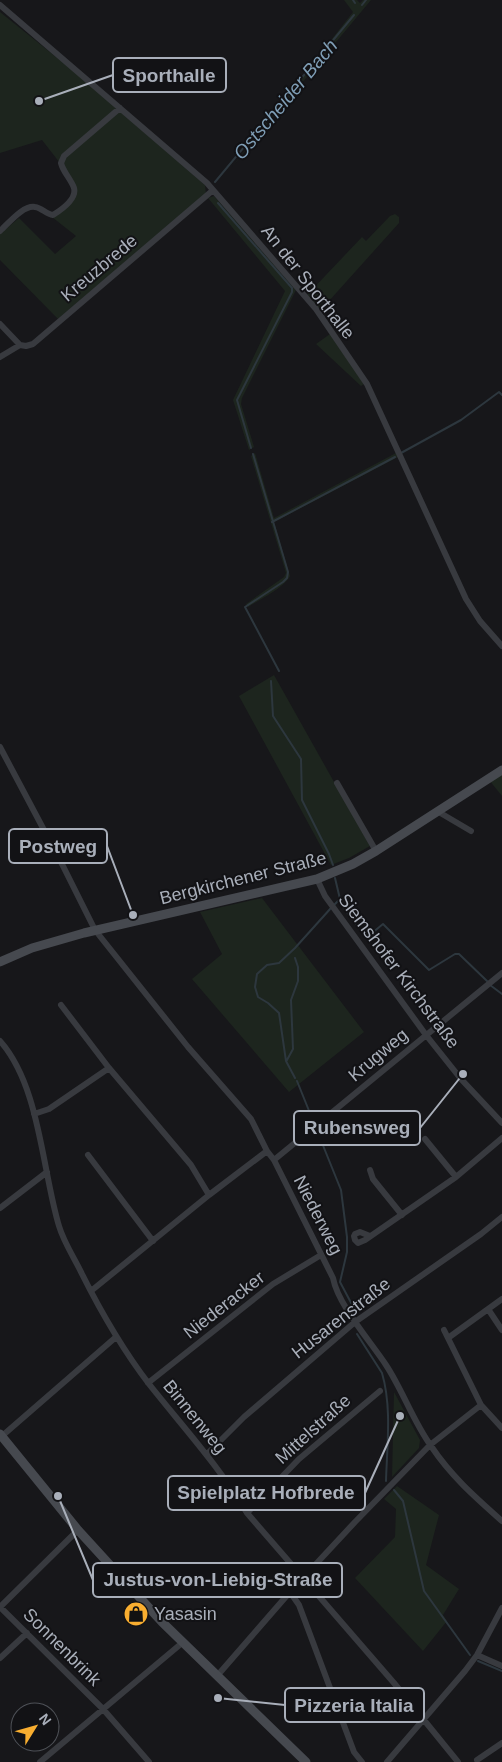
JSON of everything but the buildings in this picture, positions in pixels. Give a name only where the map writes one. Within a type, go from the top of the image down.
[{"type":"street","name":"An der Sporthalle","points":[[0,5],[207,183],[316,309],[367,384],[466,599],[480,621],[502,646]]},
{"type":"street","points":[[0,231],[30,207],[42,209],[53,215],[67,204],[74,192],[74,187],[62,168],[61,163],[64,156],[120,108]]},
{"type":"street","name":"Kreuzbrede","points":[[0,357],[20,345],[33,344],[212,191]]},
{"type":"street","points":[[0,324],[20,345]]},
{"type":"street","name":"Niederweg","points":[[0,746],[95,930],[188,1047],[251,1119],[267,1151],[274,1160],[333,1278],[334,1287],[355,1322],[388,1368],[430,1445],[457,1481],[502,1520]]},
{"type":"street","name":"Bergkirchener Straße","points":[[0,962],[32,948],[95,930],[317,879],[353,864],[376,851],[502,770]]},
{"type":"street","points":[[337,783],[376,851]]},
{"type":"street","points":[[437,811],[471,831]]},
{"type":"street","name":"Siemshofer Kirchstraße","points":[[317,879],[325,896],[426,1035],[461,1079],[502,1123]]},
{"type":"street","name":"Krugweg","points":[[274,1160],[502,973]]},
{"type":"street","points":[[61,1005],[109,1068],[191,1165],[209,1195]]},
{"type":"street","name":"Binnenweg","points":[[0,1041],[21,1073],[34,1114],[60,1229],[116,1337],[148,1383],[207,1454],[233,1489],[247,1513],[394,1683],[458,1762]]},
{"type":"street","points":[[34,1114],[49,1108],[109,1068]]},
{"type":"street","points":[[370,1236],[456,1177],[502,1138]]},
{"type":"street","points":[[425,1139],[456,1177]]},
{"type":"street","points":[[91,1291],[209,1195],[267,1151]]},
{"type":"street","points":[[88,1155],[153,1240]]},
{"type":"street","points":[[370,1170],[373,1179],[402,1215]]},
{"type":"street","points":[[0,1208],[46,1172]]},
{"type":"street","name":"Husarenstraße","points":[[207,1454],[244,1417],[355,1322],[481,1234],[502,1217]]},
{"type":"street","name":"Niederacker","points":[[148,1383],[273,1284],[321,1255]]},
{"type":"street","points":[[448,1338],[502,1299]]},
{"type":"street","points":[[488,1309],[502,1330]]},
{"type":"street","points":[[444,1330],[481,1405],[502,1428]]},
{"type":"street","points":[[116,1337],[1,1435],[78,1530],[182,1643],[306,1762]]},
{"type":"street","name":"Mittelstraße","points":[[247,1513],[299,1460],[380,1391]]},
{"type":"street","points":[[217,1676],[302,1578],[430,1445],[481,1405]]},
{"type":"street","points":[[0,1607],[78,1530]]},
{"type":"street","points":[[290,1592],[299,1605],[354,1752],[362,1762]]},
{"type":"street","name":"Sonnenbrink","points":[[0,1607],[103,1709],[149,1762]]},
{"type":"street","points":[[387,1762],[477,1655],[502,1608]]},
{"type":"street","points":[[0,1658],[27,1633]]},
{"type":"street","points":[[40,1762],[182,1643]]},
{"type":"street","points":[[477,1655],[502,1666]]},
{"type":"street","points":[[477,1760],[502,1743]]},
{"type":"shaded area","points":[[344,0],[357,0],[360,3],[363,0],[371,0],[232,167],[353,12]]},
{"type":"shaded area","points":[[0,12],[71,69],[205,185],[206,194],[58,319],[0,260],[0,234],[19,218],[55,254],[76,236],[52,217],[76,192],[63,167],[42,140],[0,153]]},
{"type":"shaded area","points":[[214,196],[296,290],[242,398],[241,404],[254,447],[249,450],[233,400],[285,291],[208,198]]},
{"type":"shaded area","points":[[395,214],[399,217],[399,223],[320,311],[307,295],[362,237],[366,241],[390,216]]},
{"type":"shaded area","points":[[330,334],[364,384],[361,386],[316,344]]},
{"type":"shaded area","points":[[255,453],[274,518],[396,453],[398,457],[274,522],[290,576],[277,589],[248,607],[246,604],[284,577],[286,573],[251,456]]},
{"type":"shaded area","points":[[274,675],[370,846],[349,858],[331,865],[239,696]]},
{"type":"shaded area","points":[[502,773],[502,796],[489,780]]},
{"type":"shaded area","points":[[262,898],[364,1032],[289,1092],[192,979],[222,954],[200,912]]},
{"type":"shaded area","points":[[394,1392],[420,1440],[419,1448],[392,1477]]},
{"type":"shaded area","points":[[397,1486],[439,1515],[426,1565],[459,1589],[443,1615],[447,1621],[423,1651],[355,1578],[395,1537],[396,1509],[384,1499]]},
{"type":"waterway","name":"Ostscheider Bach","points":[[362,5],[366,0]]},
{"type":"waterway","name":"Ostscheider Bach","points":[[215,182],[354,15]]},
{"type":"waterway","name":"Ostscheider Bach","points":[[218,203],[292,288],[292,292],[237,400],[251,448]]},
{"type":"waterway","points":[[401,453],[461,420],[499,392],[502,395]]},
{"type":"waterway","name":"Ostscheider Bach","points":[[253,454],[288,572],[287,578],[283,582],[245,607],[279,671]]},
{"type":"waterway","points":[[272,522],[395,457]]},
{"type":"waterway","name":"Ostscheider Bach","points":[[271,681],[273,716],[301,759],[302,800],[333,865]]},
{"type":"waterway","name":"Ostscheider Bach","points":[[334,905],[340,899],[335,878]]},
{"type":"waterway","points":[[339,902],[362,932]]},
{"type":"waterway","name":"Ostscheider Bach","points":[[295,1078],[286,1061],[279,1013],[258,997],[255,987],[257,974],[267,965],[279,963],[331,908]]},
{"type":"waterway","points":[[366,938],[383,924],[429,970],[455,954],[459,954],[487,981]]},
{"type":"waterway","points":[[287,1060],[293,1049],[291,1000],[298,981],[298,967],[295,958]]},
{"type":"waterway","points":[[490,985],[502,994]]},
{"type":"waterway","name":"Ostscheider Bach","points":[[297,1081],[341,1190],[347,1252],[340,1282],[357,1314]]},
{"type":"waterway","name":"Ostscheider Bach","points":[[357,1334],[382,1373],[385,1386],[388,1427],[386,1481]]},
{"type":"waterway","name":"Ostscheider Bach","points":[[394,1490],[403,1501],[424,1591],[470,1655]]},
{"type":"waterway","name":"Ostscheider Bach","points":[[478,1661],[502,1671]]},
{"type":"place","name":"Sporthalle","points":[[39,101]]},
{"type":"place","name":"Postweg","points":[[133,915]]},
{"type":"place","name":"Rubensweg","points":[[463,1074]]},
{"type":"place","name":"Spielplatz Hofbrede","points":[[400,1416]]},
{"type":"place","name":"Justus-von-Liebig-Straße","points":[[58,1496]]},
{"type":"place","name":"Yasasin","points":[[136,1614]]},
{"type":"place","name":"Pizzeria Italia","points":[[218,1698]]}]
